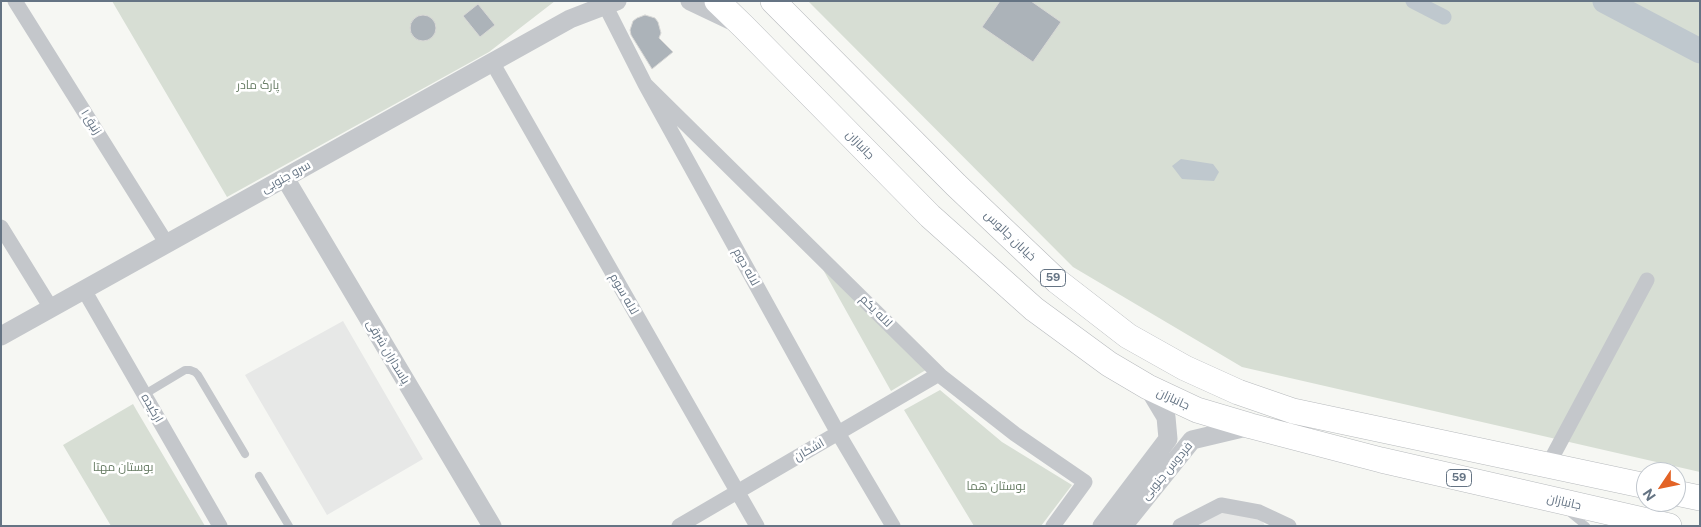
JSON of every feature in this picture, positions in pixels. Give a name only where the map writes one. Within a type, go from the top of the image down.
[{"type":"highway","name":"59","points":[[717,1],[744,27]]},
{"type":"highway","name":"خیابان چالوس","points":[[773,1],[956,184],[1057,281],[1128,336],[1185,368],[1238,392],[1293,411],[1548,465]]},
{"type":"highway","name":"جانبازان","points":[[744,27],[930,216],[1034,309],[1109,364],[1148,387],[1197,410],[1251,426],[1382,460],[1669,526]]},
{"type":"highway","points":[[930,216],[956,184]]},
{"type":"highway","name":"59","points":[[1548,465],[1636,484]]},
{"type":"highway","points":[[1686,495],[1700,498]]},
{"type":"street","name":"زنبق ۱","points":[[15,1],[167,244]]},
{"type":"street","points":[[570,19],[582,1]]},
{"type":"street","points":[[690,1],[744,27]]},
{"type":"street","name":"سرو جنوبی","points":[[1,336],[570,19],[611,3]]},
{"type":"street","name":"لاله دوم","points":[[611,3],[645,84],[838,433],[893,526]]},
{"type":"street","name":"لاله سوم","points":[[492,62],[757,526]]},
{"type":"street","name":"لاله یکم","points":[[645,84],[939,374],[1016,434],[1085,482],[1053,526]]},
{"type":"street","name":"پاسداران شرقی","points":[[285,178],[492,526]]},
{"type":"street","points":[[1,227],[51,308]]},
{"type":"street","points":[[1548,465],[1647,280]]},
{"type":"street","name":"ارکیده","points":[[84,290],[220,526]]},
{"type":"street","name":"اشکان","points":[[679,526],[939,374]]},
{"type":"street","name":"فردوس جنوبی","points":[[1102,526],[1168,439],[1166,417],[1148,387]]},
{"type":"street","name":"فردوس جنوبی","points":[[1123,526],[1192,440],[1251,426]]},
{"type":"street","points":[[1180,526],[1221,505],[1259,512],[1289,526]]},
{"type":"lane","points":[[144,394],[185,370],[195,372],[245,454]]},
{"type":"lane","points":[[259,476],[289,526]]},
{"type":"lane","points":[[1549,499],[1586,526]]},
{"type":"shaded area","points":[[1181,159],[1213,164],[1219,172],[1214,181],[1182,179],[1172,166]]},
{"type":"shaded area","points":[[343,321],[423,459],[327,515],[245,375]]},
{"type":"shaded area","points":[[1222,511],[1261,518],[1265,526],[1192,526]]},
{"type":"green space","name":"پارک مادر","points":[[112,1],[555,1],[489,52],[227,197]]},
{"type":"green space","points":[[808,1],[1700,1],[1700,472],[1686,469],[1686,462],[1656,462],[1242,367],[1073,267]]},
{"type":"green space","points":[[811,248],[929,368],[891,391]]},
{"type":"green space","name":"بوستان هما","points":[[940,390],[1002,442],[1072,485],[1041,526],[974,526],[904,410]]},
{"type":"green space","name":"بوستان مهتا","points":[[133,404],[205,526],[111,526],[63,445]]},
{"type":"building","points":[[1000,1],[1031,1],[1061,22],[1033,62],[982,27]]},
{"type":"building","points":[[478,4],[495,25],[480,37],[463,16]]},
{"type":"building","points":[[423,15],[432,19],[436,28],[432,37],[423,41],[414,37],[410,28],[414,19]]},
{"type":"building","points":[[645,15],[655,18],[661,33],[659,38],[673,52],[652,69],[631,35],[630,30],[633,21]]},
{"type":"waterway","points":[[1413,1],[1444,17]]},
{"type":"waterway","points":[[1605,1],[1700,51]]}]
